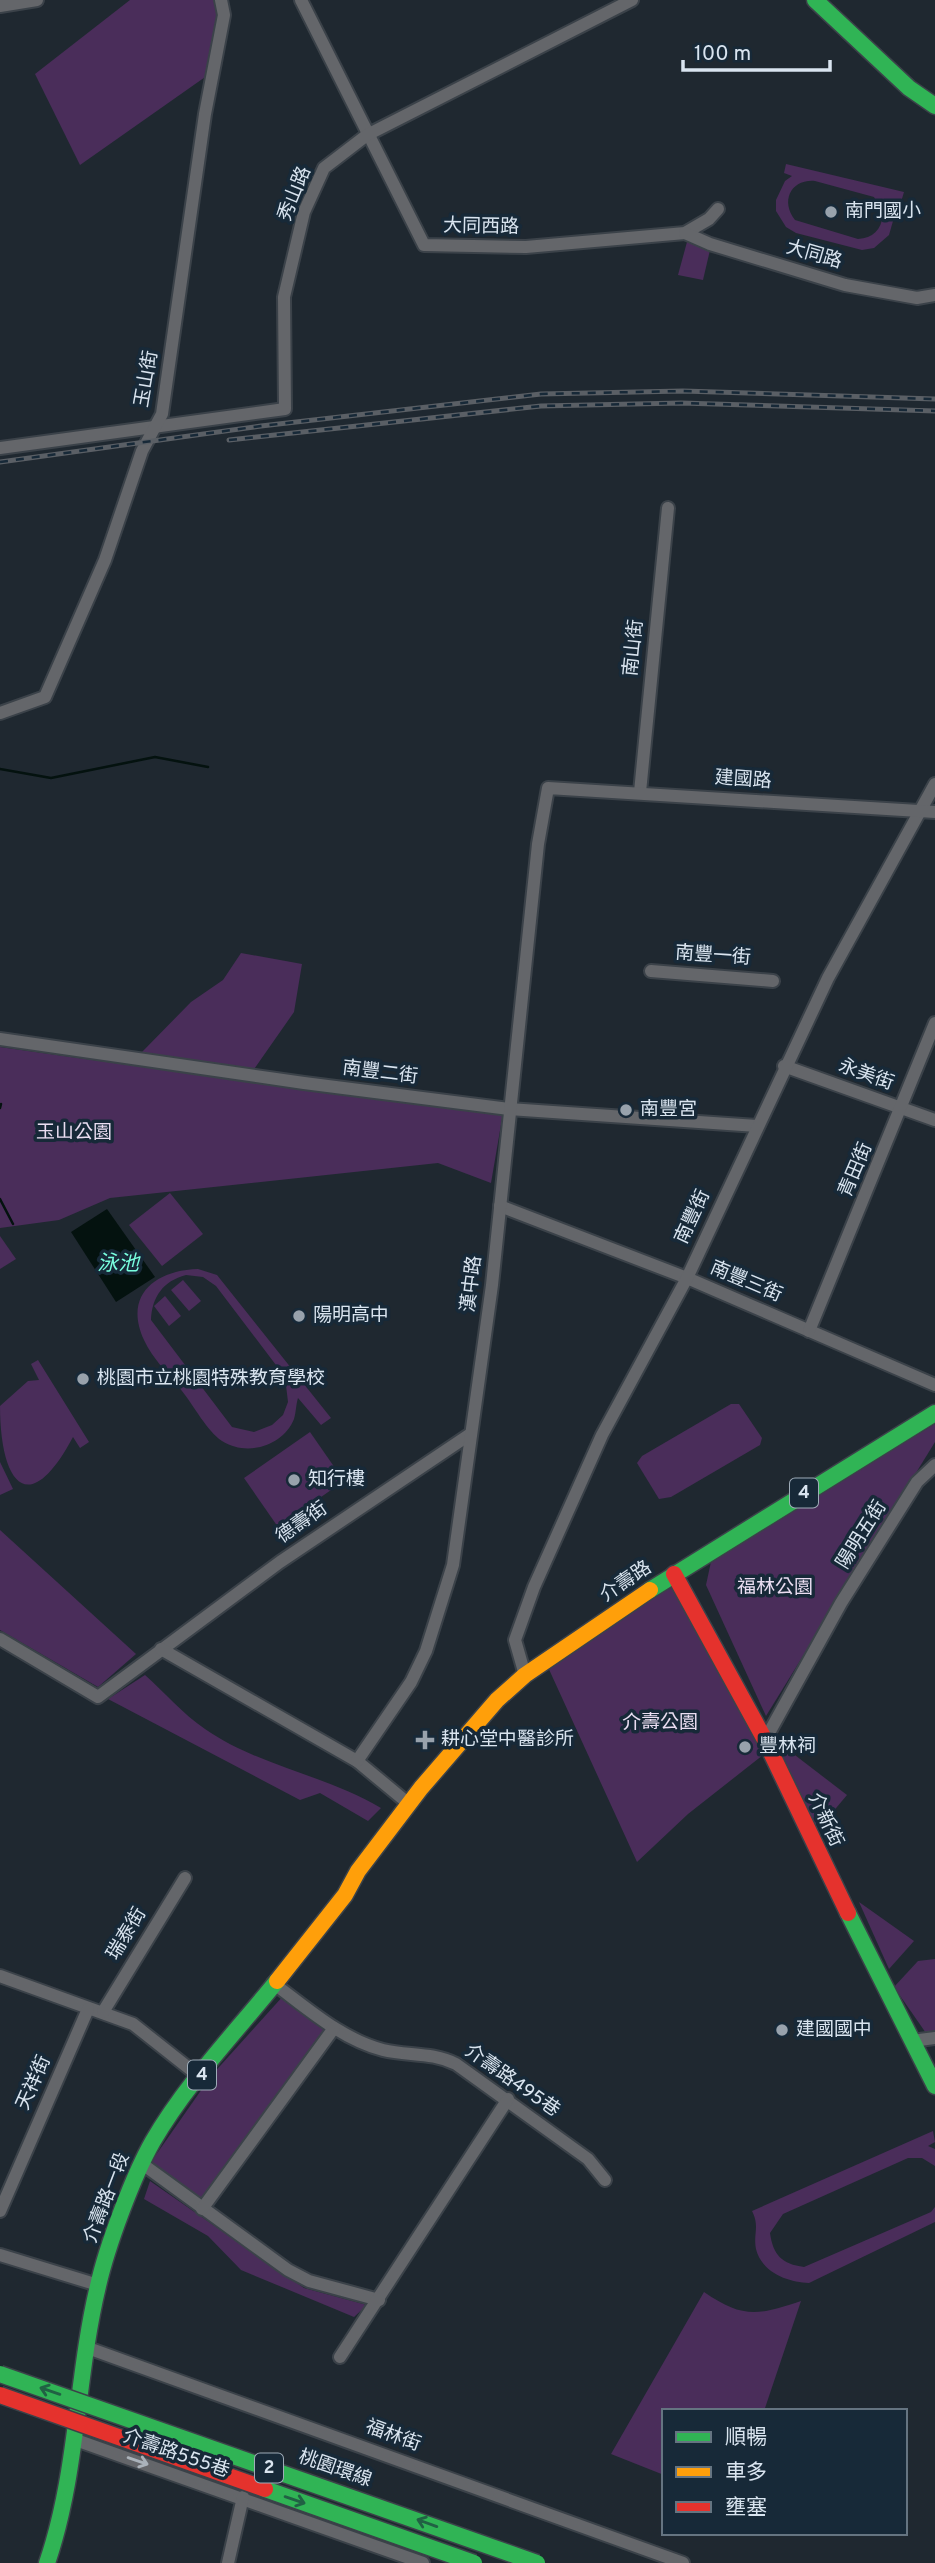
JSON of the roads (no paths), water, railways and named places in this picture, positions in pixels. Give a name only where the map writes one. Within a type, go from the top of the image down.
[{"type":"main road","points":[[815,0],[909,88],[935,106]]},
{"type":"main road","name":"介壽路","points":[[384,1836],[497,1700],[525,1675],[674,1574],[935,1413]]},
{"type":"main road","name":"介新街","points":[[674,1574],[765,1740],[935,2085]]},
{"type":"main road","name":"介壽路一段","points":[[47,2563],[61,2522],[98,2285],[141,2163],[155,2138],[200,2077],[345,1895],[384,1836]]},
{"type":"main road","name":"桃園環線","points":[[0,2374],[537,2563]]},
{"type":"main road","name":"2","points":[[0,2395],[474,2563]]},
{"type":"street","points":[[0,6],[37,0]]},
{"type":"street","name":"玉山街","points":[[0,713],[46,697],[105,560],[142,451],[162,414],[205,114],[224,15],[221,0]]},
{"type":"street","name":"大同西路","points":[[301,0],[424,245],[526,247],[685,233],[709,219],[718,209]]},
{"type":"street","name":"秀山路","points":[[155,429],[285,409],[284,298],[304,212],[324,168],[367,135],[632,0]]},
{"type":"street","name":"大同路","points":[[685,233],[710,244],[845,285],[917,298],[935,295]]},
{"type":"street","points":[[0,448],[155,429]]},
{"type":"street","name":"南山街","points":[[640,792],[668,508]]},
{"type":"street","name":"南豐街","points":[[525,1675],[515,1640],[534,1587],[602,1435],[687,1278],[784,1066],[834,966],[929,811],[935,784]]},
{"type":"street","name":"建國路","points":[[548,788],[929,811]]},
{"type":"street","name":"漢中路","points":[[357,1761],[411,1682],[442,1606],[453,1565],[500,1206],[538,844],[548,788]]},
{"type":"street","name":"南豐一街","points":[[651,971],[773,981]]},
{"type":"street","name":"青田街","points":[[809,1331],[935,1023]]},
{"type":"street","name":"南豐二街","points":[[0,1039],[292,1082],[509,1109],[757,1126]]},
{"type":"street","name":"永美街","points":[[784,1066],[935,1120]]},
{"type":"street","name":"南豐三街","points":[[500,1206],[687,1278],[935,1385]]},
{"type":"street","name":"德壽街","points":[[0,1639],[98,1697],[344,1517],[469,1435]]},
{"type":"street","name":"陽明五街","points":[[765,1740],[841,1603],[917,1482],[935,1465]]},
{"type":"street","points":[[161,1649],[357,1761],[409,1804]]},
{"type":"street","name":"瑞泰街","points":[[103,2012],[185,1878]]},
{"type":"street","points":[[0,1976],[133,2024],[200,2077]]},
{"type":"street","name":"介壽路495巷","points":[[273,1983],[334,2028],[384,2050],[441,2056],[508,2099],[588,2160],[605,2180]]},
{"type":"street","name":"天祥街","points":[[0,2211],[88,2009]]},
{"type":"street","points":[[202,2209],[334,2028]]},
{"type":"street","points":[[912,2041],[935,2038]]},
{"type":"street","points":[[340,2357],[508,2099]]},
{"type":"street","points":[[141,2163],[288,2270],[309,2281],[379,2300]]},
{"type":"street","points":[[0,2255],[98,2285]]},
{"type":"street","name":"福林街","points":[[88,2348],[683,2563]]},
{"type":"street","name":"介壽路555巷","points":[[73,2439],[424,2563]]},
{"type":"street","points":[[228,2563],[243,2497]]},
{"type":"street","points":[[463,2563],[477,2526]]},
{"type":"water","name":"泳池","points":[[107,1209],[155,1277],[116,1302],[71,1232]]},
{"type":"waterway","points":[[0,769],[51,778],[155,757],[208,767]]},
{"type":"waterway","points":[[0,1108],[1,1104]]},
{"type":"waterway","points":[[0,1199],[13,1224]]},
{"type":"railway","points":[[0,462],[261,426],[541,394],[683,391],[935,399]]},
{"type":"railway","points":[[229,440],[541,406],[681,403],[935,411]]},
{"type":"place","name":"南門國小","points":[[831,212]]},
{"type":"place","name":"南豐宮","points":[[626,1110]]},
{"type":"place","name":"陽明高中","points":[[299,1316]]},
{"type":"place","name":"桃園市立桃園特殊教育學校","points":[[83,1379]]},
{"type":"place","name":"知行樓","points":[[294,1480]]},
{"type":"place","name":"耕心堂中醫診所","points":[[425,1740]]},
{"type":"place","name":"豐林祠","points":[[745,1747]]},
{"type":"place","name":"建國國中","points":[[782,2030]]},
{"type":"park label","name":"玉山公園","points":[[74,1133]]},
{"type":"park label","name":"福林公園","points":[[775,1588]]},
{"type":"park label","name":"介壽公園","points":[[660,1723]]}]
